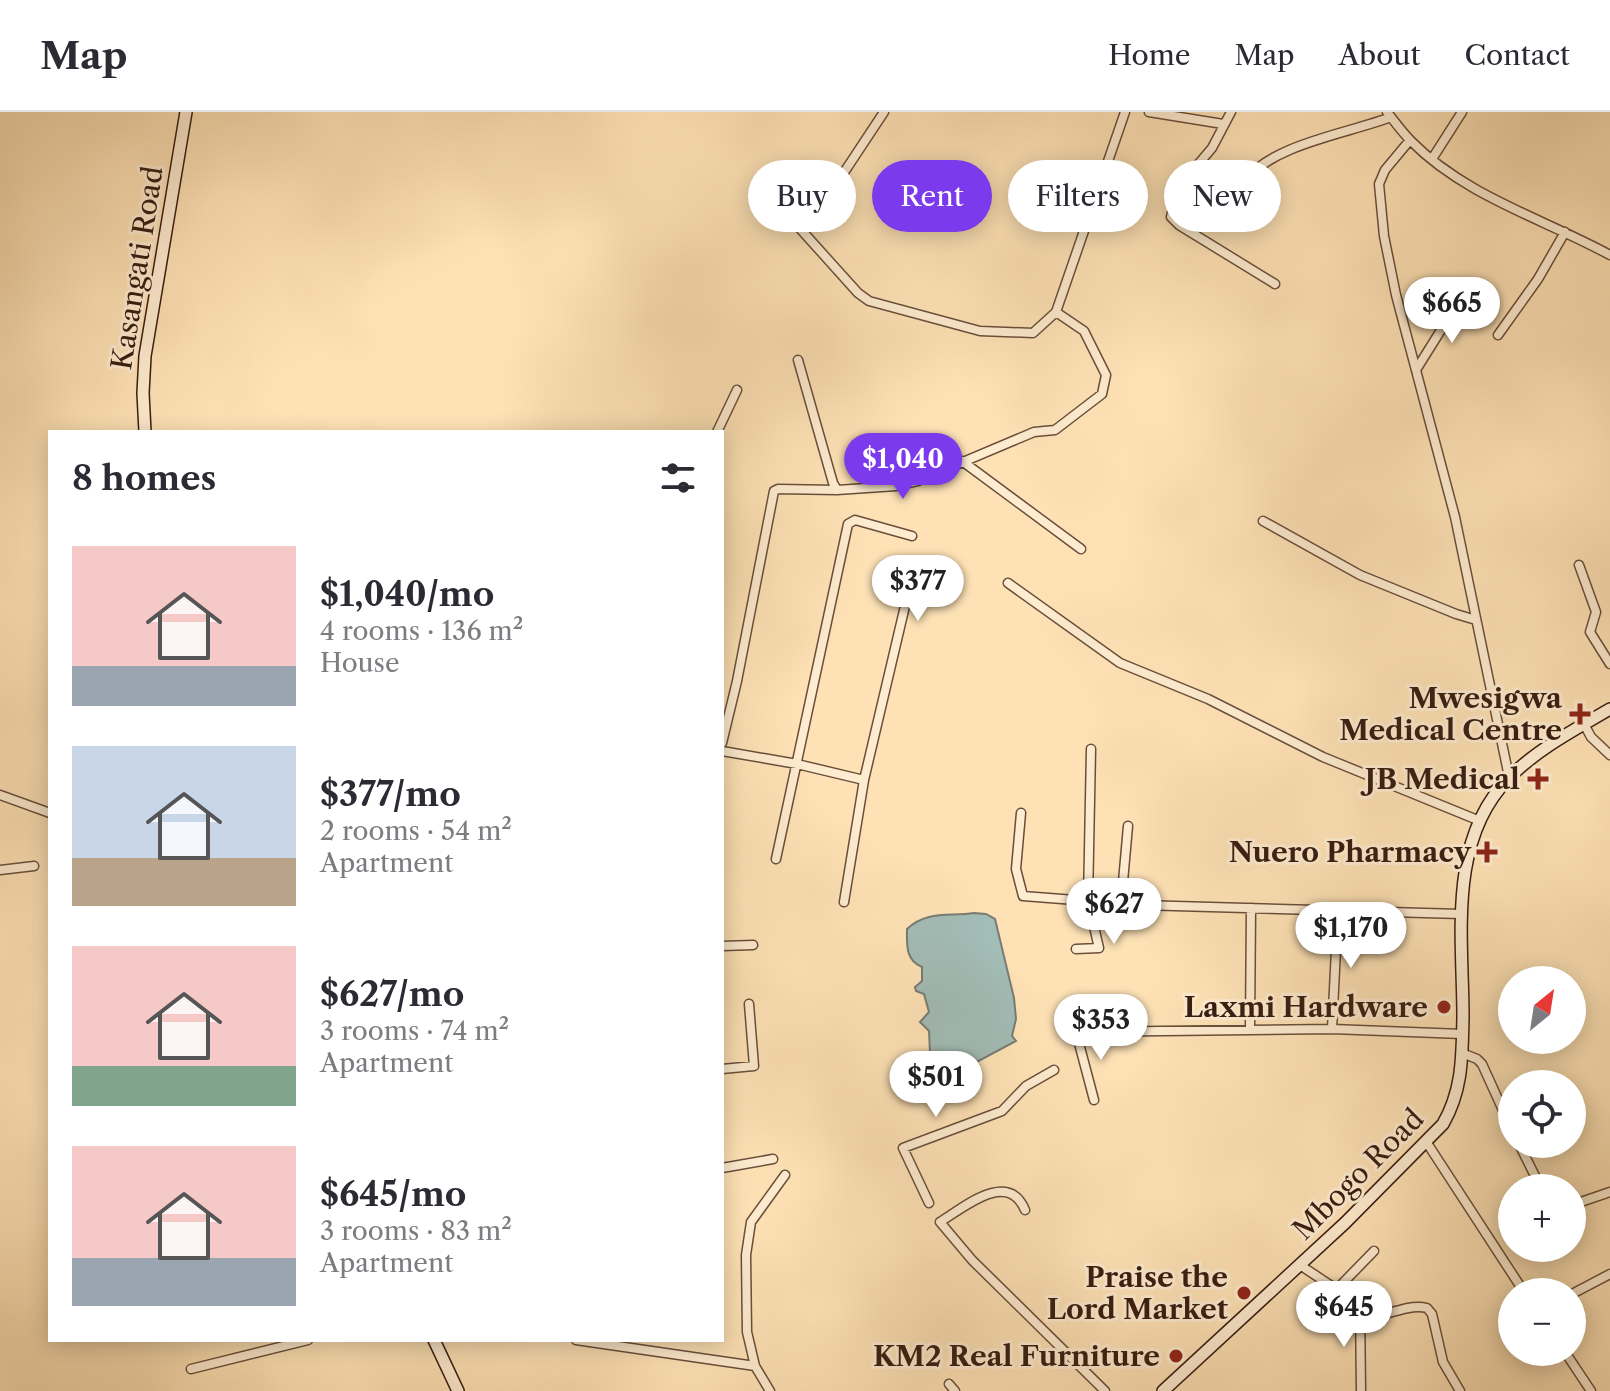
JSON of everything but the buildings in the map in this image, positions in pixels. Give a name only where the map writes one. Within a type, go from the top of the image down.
[{"type":"main road","name":"Kasangati Road","points":[[145,430],[145,356],[186,112]]},
{"type":"main road","name":"Mbogo Road","points":[[1163,1391],[1300,1265],[1443,1124],[1453,1108],[1461,1077],[1461,914],[1469,853],[1480,821],[1509,777],[1532,758],[1610,709]]},
{"type":"main road","points":[[436,1342],[458,1391]]},
{"type":"street","points":[[852,160],[884,112]]},
{"type":"street","points":[[803,232],[858,293],[869,301],[980,331],[1033,333],[1056,312],[1125,112]]},
{"type":"street","points":[[1149,112],[1223,124]]},
{"type":"street","points":[[1231,112],[1212,148],[1178,188],[1171,217],[1275,284]]},
{"type":"street","points":[[1432,159],[1462,112]]},
{"type":"street","points":[[1273,160],[1308,143],[1389,114],[1410,140],[1432,159],[1503,204],[1610,255]]},
{"type":"street","points":[[1410,140],[1385,170],[1379,184],[1379,197],[1396,295],[1455,517],[1509,777]]},
{"type":"street","points":[[1498,335],[1538,279],[1565,232]]},
{"type":"street","points":[[724,735],[772,493],[778,489],[837,490],[896,486],[918,481],[1034,432],[1055,430],[1102,394],[1106,375],[1084,331],[1056,312]]},
{"type":"street","points":[[1416,370],[1441,330],[1435,312]]},
{"type":"street","points":[[798,360],[837,490]]},
{"type":"street","points":[[718,430],[737,390]]},
{"type":"street","points":[[962,461],[1081,549]]},
{"type":"street","points":[[776,859],[848,524],[855,520],[912,536]]},
{"type":"street","points":[[1263,521],[1360,575],[1476,620]]},
{"type":"street","points":[[1579,565],[1596,612],[1590,632],[1610,664]]},
{"type":"street","points":[[1008,583],[1120,663],[1208,699],[1323,757],[1480,821]]},
{"type":"street","points":[[844,902],[864,780],[909,589]]},
{"type":"street","points":[[1584,724],[1591,737],[1610,755]]},
{"type":"street","points":[[1076,949],[1099,948],[1088,901],[1091,749]]},
{"type":"street","points":[[724,751],[864,780]]},
{"type":"street","points":[[0,795],[48,812]]},
{"type":"street","points":[[1021,813],[1016,869],[1023,896],[1121,904],[1461,914]]},
{"type":"street","points":[[1121,904],[1128,826]]},
{"type":"street","points":[[0,870],[34,866]]},
{"type":"street","points":[[1250,1030],[1251,908]]},
{"type":"street","points":[[1332,1029],[1338,910]]},
{"type":"street","points":[[724,946],[753,945]]},
{"type":"street","points":[[724,1069],[754,1066],[749,1004]]},
{"type":"street","points":[[1094,1100],[1076,1032],[1332,1029],[1462,1034]]},
{"type":"street","points":[[1462,1053],[1482,1064],[1498,1099]]},
{"type":"street","points":[[929,1203],[903,1148],[1002,1111],[1026,1086],[1054,1070]]},
{"type":"street","points":[[1427,1143],[1515,1278]]},
{"type":"street","points":[[724,1168],[773,1159]]},
{"type":"street","points":[[770,1391],[755,1366],[747,1332],[746,1255],[751,1222],[785,1175]]},
{"type":"street","points":[[1025,1210],[1014,1195],[995,1191],[986,1193],[940,1222],[972,1260],[1105,1391]]},
{"type":"street","points":[[1586,1200],[1610,1192]]},
{"type":"street","points":[[1336,1290],[1374,1251]]},
{"type":"street","points":[[1300,1265],[1377,1315],[1418,1306],[1427,1308],[1432,1314],[1443,1362],[1460,1391]]},
{"type":"street","points":[[1586,1287],[1610,1274]]},
{"type":"street","points":[[1360,1306],[1361,1391]]},
{"type":"street","points":[[191,1369],[300,1342]]},
{"type":"street","points":[[590,1342],[755,1366]]},
{"type":"street","points":[[1574,1366],[1591,1391]]},
{"type":"water","points":[[974,913],[995,919],[1016,1019],[1012,1036],[1016,1041],[975,1063],[930,1053],[929,1031],[920,1022],[929,1012],[924,994],[916,991],[915,987],[922,981],[922,967],[912,960],[907,940],[907,929],[923,919]]},
{"type":"place","name":"Mwesigwa Medical Centre","points":[[1580,714]]},
{"type":"place","name":"JB Medical","points":[[1538,779]]},
{"type":"place","name":"Nuero Pharmacy","points":[[1487,852]]},
{"type":"place","name":"Laxmi Hardware","points":[[1444,1007]]},
{"type":"place","name":"Praise the Lord Market","points":[[1244,1293]]},
{"type":"place","name":"KM2 Real Furniture","points":[[1176,1356]]}]
